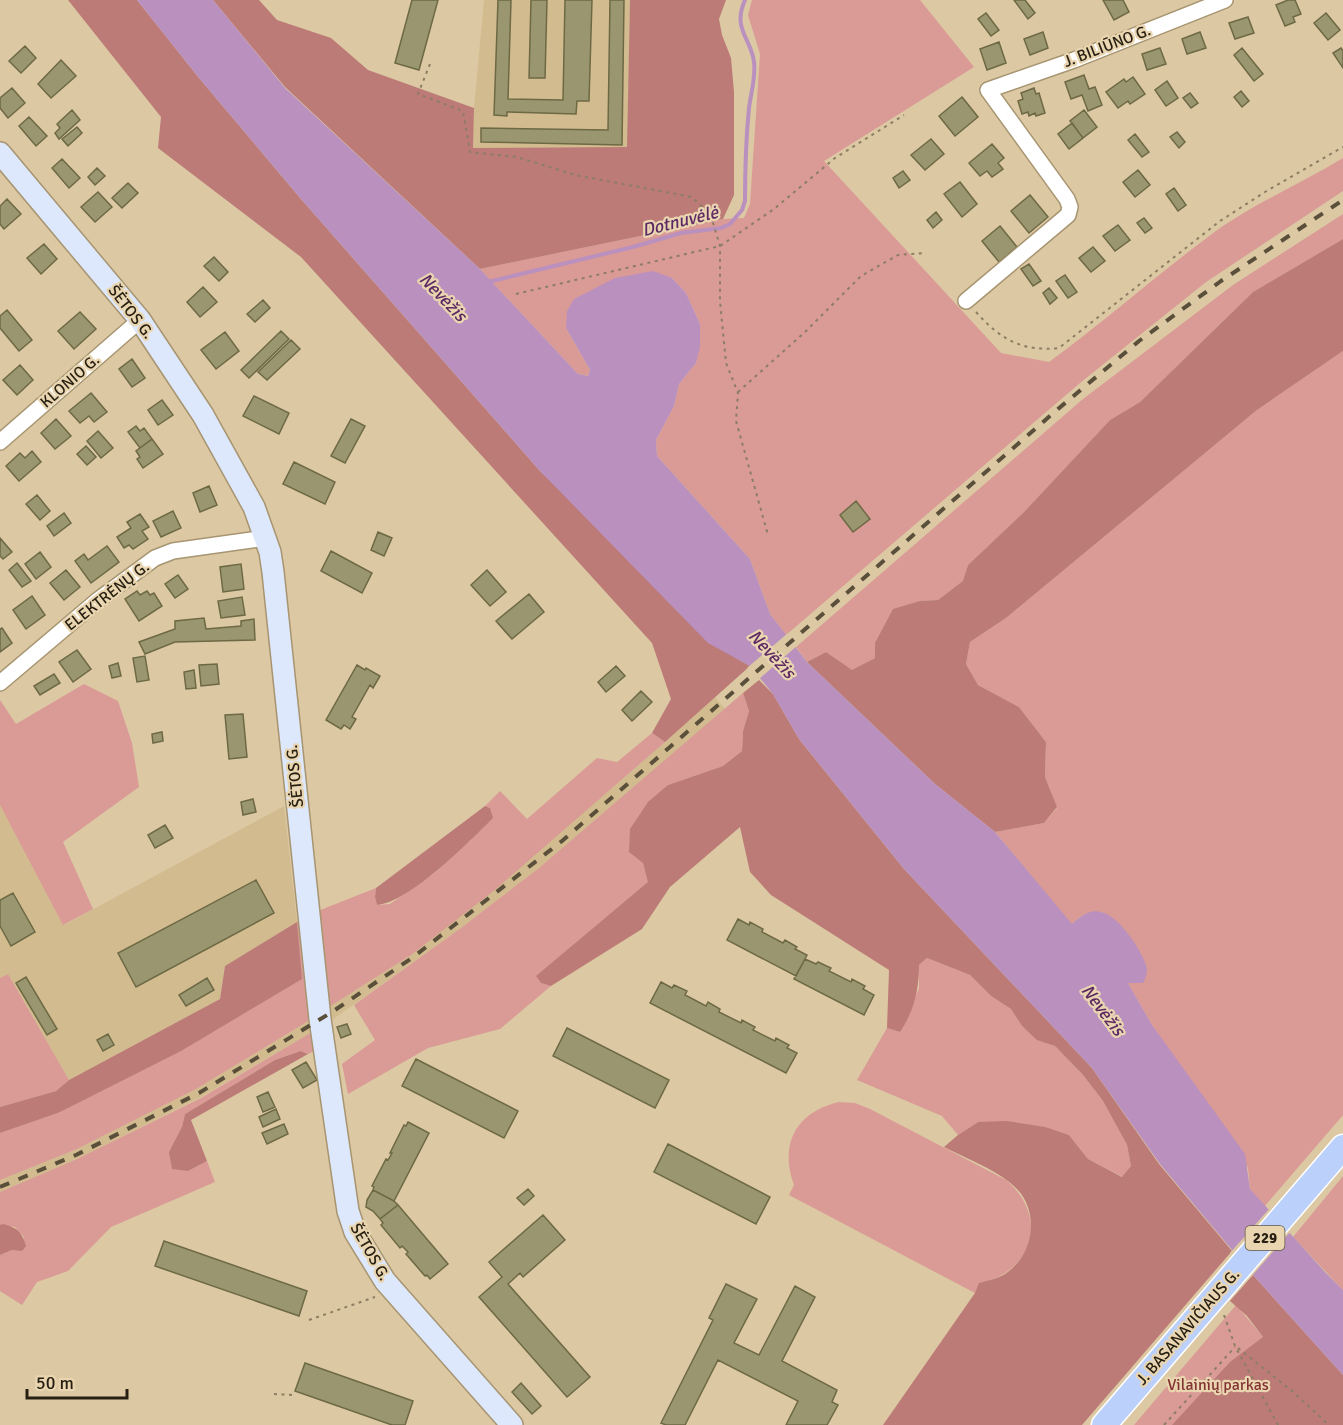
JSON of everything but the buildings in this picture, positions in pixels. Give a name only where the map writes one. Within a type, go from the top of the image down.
[{"type":"main road","name":"ŠĖTOS G.","points":[[0,153],[140,320],[203,415],[254,507],[266,538],[273,572],[320,1019],[348,1211],[355,1232],[385,1281],[512,1425]]},
{"type":"main road","name":"J. BASANAVIČIAUS G.","points":[[1104,1425],[1343,1147]]},
{"type":"street","name":"J. BILIŪNO G.","points":[[966,301],[1068,215],[1070,207],[1067,199],[988,90],[1074,60],[1225,0]]},
{"type":"street","name":"KLONIO G.","points":[[0,442],[140,320]]},
{"type":"street","name":"ELEKTRĖNŲ G.","points":[[0,683],[98,600],[155,558],[174,551],[266,538]]},
{"type":"path","points":[[429,64],[418,94],[463,111],[470,152],[518,157],[575,175],[692,197],[711,216],[720,246],[720,301],[726,363],[738,393],[736,422],[768,535]]},
{"type":"path","points":[[516,294],[720,246],[774,209],[835,158],[904,115]]},
{"type":"path","points":[[966,301],[1003,338],[1027,347],[1059,348],[1220,221],[1343,147]]},
{"type":"path","points":[[738,393],[806,331],[861,276],[898,255],[924,253]]},
{"type":"path","points":[[1216,1295],[1235,1346],[1278,1425]]},
{"type":"path","points":[[309,1320],[378,1296]]},
{"type":"path","points":[[1164,1425],[1235,1346]]},
{"type":"path","points":[[1235,1346],[1292,1391],[1329,1425]]},
{"type":"path","points":[[274,1394],[292,1395]]},
{"type":"shaded area","points":[[484,0],[630,0],[628,147],[472,148]]},
{"type":"shaded area","points":[[715,697],[725,709],[539,868],[461,928],[332,1020],[329,1007],[411,955],[624,778]]},
{"type":"shaded area","points":[[0,805],[64,925],[284,806],[297,922],[225,966],[220,999],[69,1080],[8,974],[0,978]]},
{"type":"shaded area","points":[[310,1020],[312,1032],[201,1097],[77,1159],[0,1192],[0,1180],[77,1149],[196,1089]]},
{"type":"green space","points":[[68,0],[137,0],[301,199],[540,471],[736,658],[750,666],[665,742],[652,733],[671,699],[652,643],[301,257],[158,148],[161,117]]},
{"type":"green space","points":[[213,0],[259,0],[277,20],[331,38],[368,70],[474,108],[473,148],[627,147],[630,0],[726,0],[719,19],[722,35],[731,58],[734,92],[734,195],[723,219],[480,269],[285,87]]},
{"type":"green space","points":[[752,0],[920,0],[974,67],[824,161],[1001,353],[1049,362],[1224,226],[1343,158],[1343,191],[1206,282],[1080,383],[786,635],[770,614],[750,559],[657,456],[656,440],[674,406],[679,384],[696,363],[700,324],[686,293],[672,278],[566,328],[590,370],[588,376],[578,374],[480,269],[723,219],[744,218],[750,204],[760,54],[748,15]]},
{"type":"green space","points":[[1343,214],[1343,239],[1253,292],[1140,402],[1110,420],[1024,512],[968,565],[964,581],[938,600],[920,601],[875,658],[851,671],[826,652],[807,662],[796,647],[1083,399],[1233,285]]},
{"type":"green space","points":[[1343,239],[1343,351],[1257,410],[1006,618],[970,642],[966,664],[978,685],[1019,707],[1046,742],[1045,777],[1057,807],[1044,823],[995,832],[935,784],[807,662],[826,652],[852,670],[875,658],[875,643],[893,609],[920,601],[938,600],[963,581],[968,565],[1024,512],[1110,420],[1140,402],[1253,292]]},
{"type":"green space","points":[[1343,351],[1343,1115],[1264,1207],[1250,1189],[1248,1168],[1152,1025],[1128,983],[1131,982],[1102,912],[1085,914],[1072,925],[995,832],[1044,823],[1057,808],[1045,777],[1046,742],[1019,707],[978,685],[966,664],[970,642],[1006,618],[1257,410]]},
{"type":"green space","points":[[759,680],[773,694],[799,739],[904,869],[1092,1068],[1159,1164],[1232,1251],[1082,1425],[883,1425],[975,1293],[979,1283],[999,1277],[1009,1271],[1024,1253],[1031,1232],[1029,1209],[1017,1189],[992,1171],[944,1147],[978,1122],[1007,1121],[1045,1127],[1069,1135],[1088,1159],[1122,1177],[1131,1166],[1127,1145],[1103,1101],[1083,1075],[1055,1046],[1037,1040],[1022,1026],[1011,1009],[991,996],[970,975],[927,958],[919,965],[915,1000],[905,1024],[900,1032],[887,1028],[889,970],[771,895],[750,872],[740,827],[670,887],[642,929],[551,986],[541,983],[536,976],[648,882],[643,863],[629,852],[630,829],[648,802],[668,785],[723,766],[742,751],[743,731],[749,711],[743,693]]},
{"type":"green space","points":[[84,684],[118,701],[132,743],[139,787],[63,842],[93,909],[63,925],[0,805],[0,700],[16,724]]},
{"type":"green space","points":[[743,693],[749,711],[743,731],[742,751],[723,766],[668,785],[643,863],[649,882],[537,976],[541,983],[551,986],[500,1029],[428,1048],[348,1094],[342,1064],[375,1040],[354,1005],[539,868]]},
{"type":"green space","points":[[652,733],[665,742],[496,889],[411,955],[329,1007],[318,911],[376,888],[377,905],[390,904],[437,871],[471,840],[490,808],[485,806],[500,791],[527,819],[597,758],[617,762]]},
{"type":"green space","points":[[485,806],[490,808],[493,818],[454,855],[406,894],[377,905],[376,888]]},
{"type":"green space","points":[[304,918],[310,1020],[196,1089],[77,1149],[0,1180],[0,1133],[58,1113],[301,979],[297,922]]},
{"type":"green space","points":[[297,922],[302,979],[181,1051],[58,1113],[0,1133],[0,1107],[56,1091],[69,1080],[220,999],[225,966]]},
{"type":"green space","points":[[927,958],[970,975],[991,996],[1011,1009],[1022,1026],[1037,1039],[1055,1046],[1083,1075],[1103,1101],[1127,1145],[1131,1166],[1123,1177],[1088,1159],[1069,1135],[978,1122],[958,1135],[942,1116],[857,1080],[887,1028],[900,1032],[919,988],[919,965]]},
{"type":"green space","points":[[8,974],[69,1080],[56,1091],[0,1107],[0,978]]},
{"type":"green space","points":[[312,1032],[314,1051],[308,1054],[299,1051],[275,1060],[185,1114],[182,1127],[188,1171],[207,1161],[215,1182],[111,1227],[68,1271],[37,1282],[22,1305],[0,1291],[0,1255],[12,1250],[22,1250],[24,1237],[15,1227],[0,1225],[0,1192],[77,1159],[201,1098]]},
{"type":"green space","points":[[300,1051],[308,1054],[191,1120],[207,1161],[188,1171],[172,1169],[169,1152],[182,1127],[185,1114],[275,1060]]},
{"type":"green space","points":[[839,1102],[855,1103],[870,1109],[1006,1180],[1028,1210],[1031,1226],[1029,1241],[1023,1255],[1013,1267],[998,1277],[980,1283],[975,1293],[789,1195],[794,1185],[789,1156],[790,1143],[795,1132],[812,1113]]},
{"type":"green space","points":[[1343,1176],[1343,1290],[1293,1237]]},
{"type":"green space","points":[[0,1225],[16,1229],[21,1234],[26,1246],[22,1251],[12,1250],[0,1255]]},
{"type":"green space","points":[[1253,1275],[1343,1375],[1343,1425],[1172,1425],[1230,1362],[1263,1337],[1247,1316],[1230,1301]]},
{"type":"green space","name":"Vilainių parkas","points":[[1236,1305],[1263,1337],[1284,1425],[1134,1425]]},
{"type":"water","name":"Nevėžis","points":[[137,0],[213,0],[285,88],[480,269],[578,374],[588,376],[590,370],[566,328],[567,311],[574,299],[615,278],[653,271],[672,278],[686,293],[700,324],[700,347],[696,363],[679,384],[674,406],[656,440],[657,456],[750,559],[770,614],[807,662],[935,784],[995,832],[1072,924],[1082,916],[1097,911],[1108,914],[1128,934],[1139,950],[1147,970],[1143,983],[1128,983],[1152,1025],[1245,1154],[1250,1189],[1343,1290],[1343,1375],[1253,1275],[1160,1164],[1092,1068],[904,869],[799,739],[773,694],[750,666],[708,643],[540,471],[301,199]]},
{"type":"pier","points":[[788,633],[798,645],[757,681],[747,668]]},
{"type":"pier","points":[[1270,1208],[1291,1231],[1251,1277],[1230,1253]]},
{"type":"waterway","name":"Dotnuvėlė","points":[[488,282],[681,233],[721,228],[730,224],[742,210],[745,201],[747,131],[754,74],[752,54],[740,19],[745,0]]},
{"type":"railway","points":[[0,1187],[76,1155],[199,1093],[332,1012],[412,958],[562,841],[1139,341],[1221,281],[1343,200]]}]
